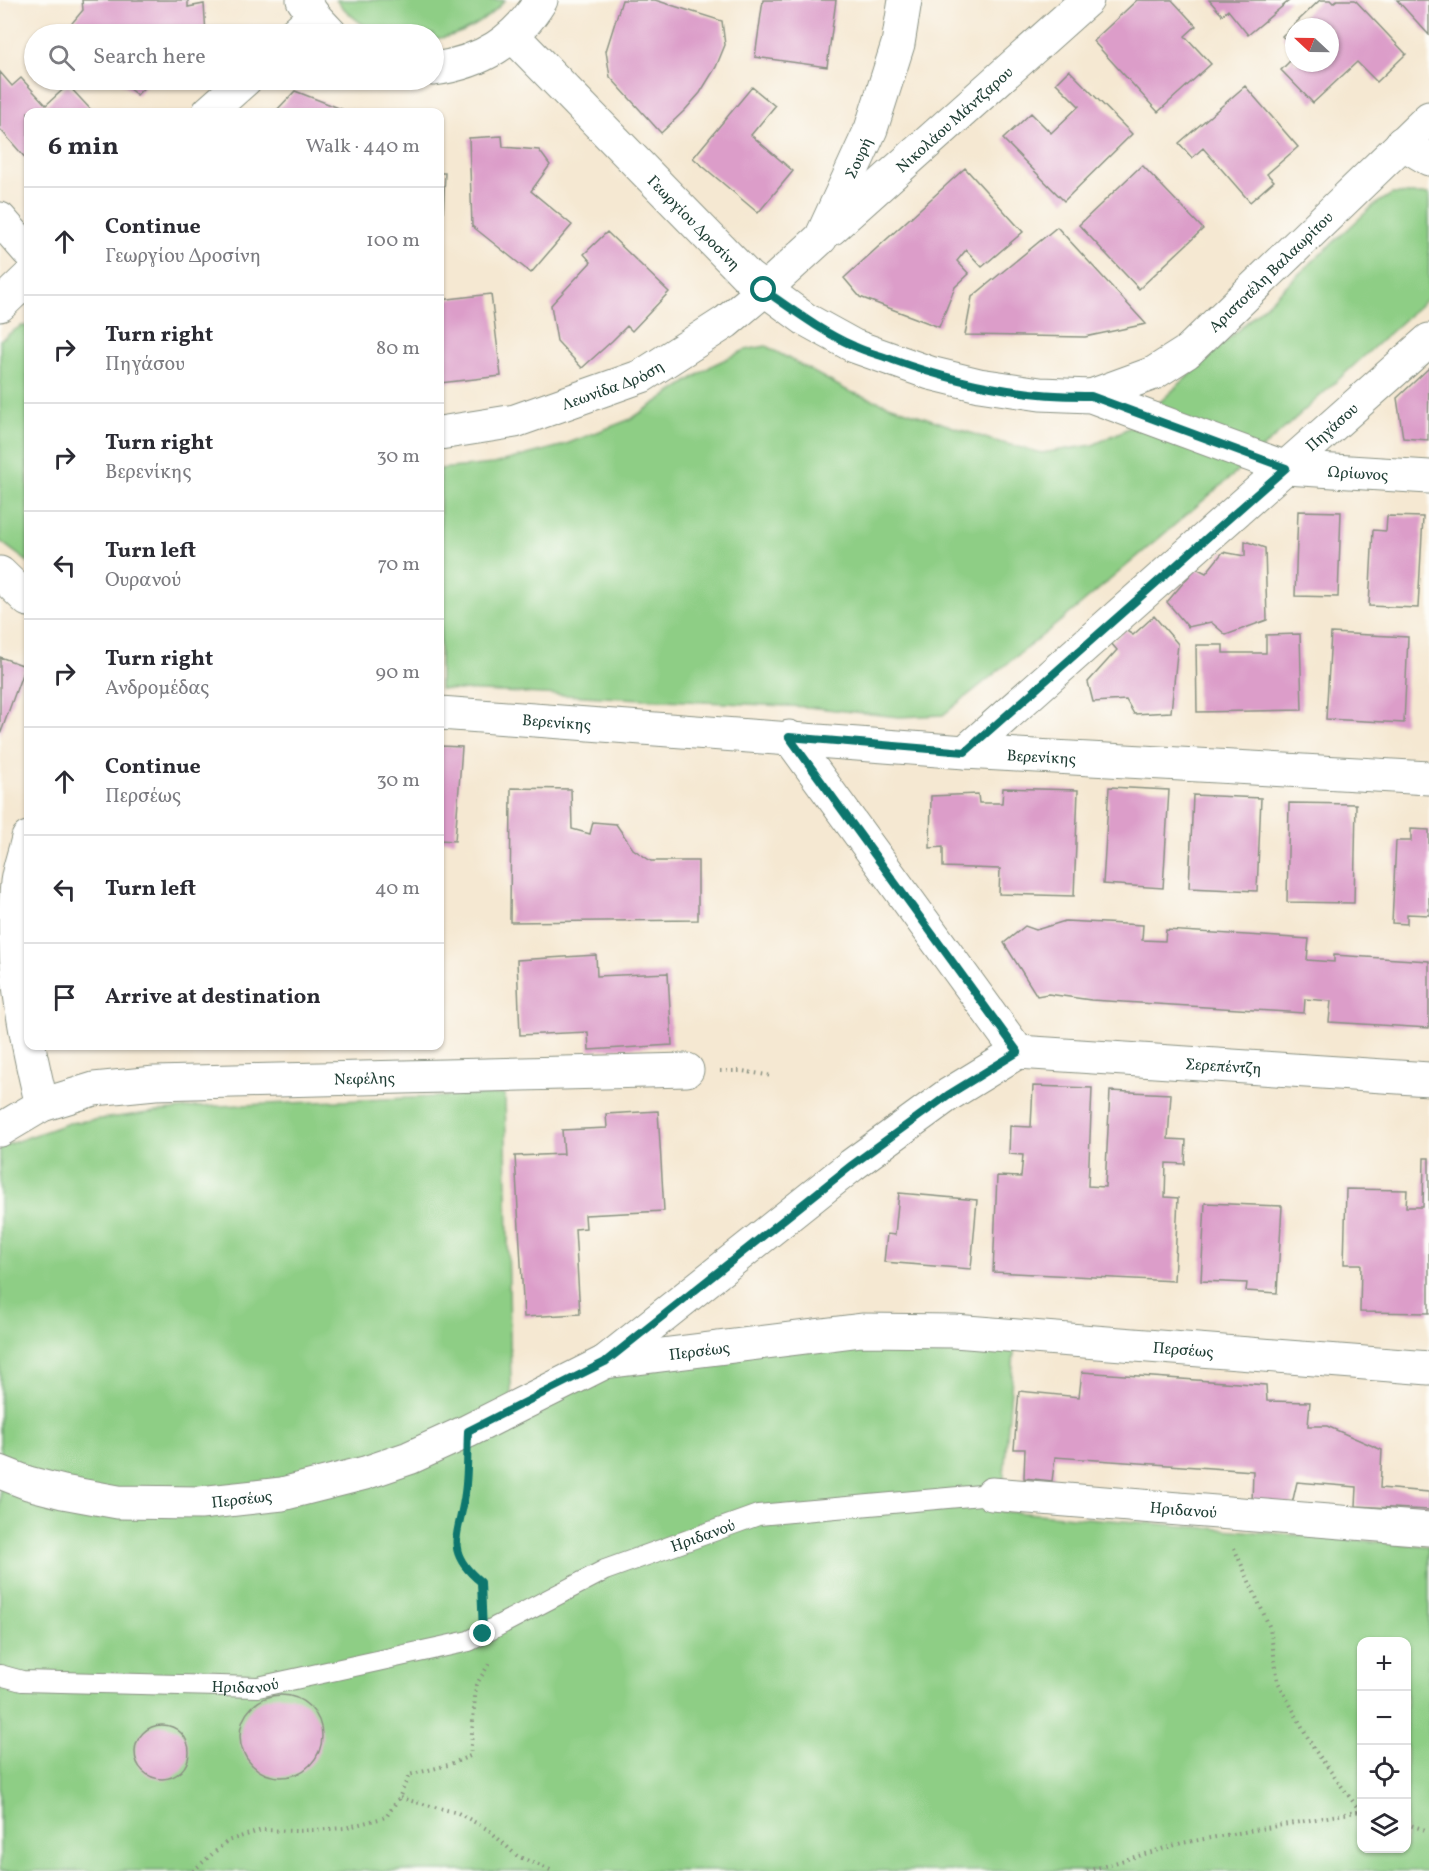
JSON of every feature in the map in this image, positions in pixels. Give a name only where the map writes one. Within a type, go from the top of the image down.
[{"type":"street","points":[[444,67],[487,54],[513,36],[532,15],[541,0]]},
{"type":"street","name":"Σουρή","points":[[764,290],[820,238],[871,129],[898,44],[906,0]]},
{"type":"street","name":"Νικολάου Μάντζαρου","points":[[820,238],[1087,0]]},
{"type":"street","name":"Γεωργίου Δροσίνη","points":[[513,36],[748,277],[805,319],[854,346],[930,373],[1016,391],[1091,396],[1286,468]]},
{"type":"street","points":[[214,108],[234,90]]},
{"type":"street","name":"Αριστοτέλη Βαλαωρίτου","points":[[1091,396],[1154,373],[1187,352],[1415,151],[1429,118]]},
{"type":"street","points":[[0,219],[24,246]]},
{"type":"street","points":[[0,305],[24,282]]},
{"type":"street","name":"Λεωνίδα Δρόση","points":[[444,433],[515,421],[642,376],[726,322],[764,290]]},
{"type":"street","name":"Πηγάσου","points":[[965,752],[1429,340]]},
{"type":"street","name":"Ωρίωνος","points":[[1286,468],[1429,477]]},
{"type":"street","points":[[0,573],[24,596]]},
{"type":"street","name":"Βερενίκης","points":[[444,713],[789,737],[965,752],[1429,778]]},
{"type":"street","points":[[605,1362],[852,1165],[948,1095],[1018,1052],[789,737]]},
{"type":"street","points":[[24,854],[17,881],[16,969],[24,1021]]},
{"type":"street","points":[[29,1050],[42,1105]]},
{"type":"street","name":"Σερεπέντζη","points":[[1018,1052],[1429,1079]]},
{"type":"street","name":"Νεφέλης","points":[[0,1130],[42,1105],[94,1089],[155,1083],[687,1070]]},
{"type":"street","name":"Περσέως","points":[[0,1472],[28,1483],[63,1492],[118,1502],[200,1503],[282,1494],[365,1473],[409,1458],[605,1362],[862,1330],[954,1331],[1429,1368]]},
{"type":"street","name":"Ηριδανού","points":[[992,1494],[1429,1529]]},
{"type":"lane","name":"Ηριδανού","points":[[0,1675],[22,1681],[258,1686],[469,1641],[606,1570],[758,1515],[992,1494]]},
{"type":"path","points":[[687,1070],[742,1071],[772,1076]]},
{"type":"path","points":[[193,1871],[226,1841],[262,1830],[345,1828],[387,1817],[399,1798],[409,1775],[448,1765],[470,1755],[476,1685],[494,1656],[483,1634],[481,1582],[467,1571],[455,1545],[465,1494],[468,1431]]},
{"type":"path","points":[[1218,1513],[1270,1628],[1278,1682],[1314,1749],[1357,1806]]},
{"type":"path","points":[[399,1798],[458,1813],[489,1830],[517,1856],[553,1871]]},
{"type":"path","points":[[1087,1871],[1182,1843],[1357,1812]]},
{"type":"path","points":[[1411,1825],[1429,1831]]},
{"type":"green space","points":[[336,0],[505,0],[482,21],[464,31],[444,37],[444,24],[363,24]]},
{"type":"green space","points":[[1392,194],[1429,194],[1429,297],[1231,477],[1078,607],[943,715],[899,717],[808,707],[444,689],[444,469],[493,464],[561,446],[631,419],[713,365],[745,350],[766,346],[848,391],[991,440],[1042,453],[1093,445],[1135,425],[1374,205]]},
{"type":"green space","points":[[24,326],[24,559],[0,541],[0,340]]},
{"type":"green space","points":[[505,1094],[512,1432],[586,1381],[773,1342],[1015,1340],[1001,1511],[1429,1546],[1429,1871],[0,1871],[0,1147],[69,1123],[196,1107]]},
{"type":"building","points":[[82,0],[188,0],[188,7],[204,4],[205,24],[71,24],[83,10]]},
{"type":"building","points":[[622,0],[655,0],[722,21],[725,45],[716,67],[700,93],[661,133],[610,77],[606,51]]},
{"type":"building","points":[[763,0],[836,0],[827,67],[755,57]]},
{"type":"building","points":[[1137,0],[1172,0],[1196,26],[1185,36],[1211,64],[1158,112],[1093,41]]},
{"type":"building","points":[[1209,0],[1290,0],[1248,35],[1228,10],[1222,15]]},
{"type":"building","points":[[1320,0],[1330,0],[1333,3],[1337,0],[1355,0],[1406,54],[1377,82],[1357,62],[1313,103],[1281,70],[1285,66],[1285,72],[1339,72],[1339,18],[1301,18]]},
{"type":"building","points":[[1397,0],[1429,0],[1429,35]]},
{"type":"building","points":[[1069,70],[1132,134],[1064,201],[1003,139],[1031,113],[1051,133],[1079,106],[1056,83]]},
{"type":"building","points":[[0,72],[12,86],[21,78],[24,81],[24,90],[32,90],[46,105],[62,90],[73,90],[89,108],[24,108],[24,156],[0,129]]},
{"type":"building","points":[[1245,86],[1298,147],[1267,174],[1274,181],[1250,202],[1203,148],[1192,158],[1179,143]]},
{"type":"building","points":[[752,87],[775,106],[751,135],[793,171],[758,213],[693,158]]},
{"type":"building","points":[[131,90],[142,90],[137,95]]},
{"type":"building","points":[[295,91],[339,108],[279,108]]},
{"type":"building","points":[[502,136],[503,147],[539,150],[550,165],[531,191],[572,225],[531,273],[472,226],[469,138]]},
{"type":"building","points":[[1142,165],[1203,229],[1139,289],[1079,225]]},
{"type":"building","points":[[965,168],[1023,232],[982,267],[966,250],[957,261],[969,274],[955,287],[939,327],[860,297],[844,278]]},
{"type":"building","points":[[1057,227],[1146,324],[1085,337],[965,335],[972,297]]},
{"type":"building","points":[[607,232],[669,292],[632,331],[627,326],[582,368],[557,341],[551,305],[591,262],[584,254]]},
{"type":"building","points":[[491,294],[501,376],[444,383],[444,300]]},
{"type":"building","points":[[1429,368],[1428,440],[1403,438],[1397,398]]},
{"type":"building","points":[[1298,511],[1341,512],[1338,597],[1295,596]]},
{"type":"building","points":[[1387,516],[1423,517],[1418,608],[1369,606],[1373,530],[1386,531]]},
{"type":"building","points":[[1245,541],[1265,548],[1267,620],[1226,635],[1211,622],[1188,627],[1167,602],[1196,568],[1206,573],[1223,552],[1245,556]]},
{"type":"building","points":[[1154,616],[1178,644],[1171,712],[1134,714],[1126,700],[1093,702],[1088,682],[1117,650],[1111,643],[1125,630],[1133,635]]},
{"type":"building","points":[[1331,633],[1408,637],[1404,723],[1326,719]]},
{"type":"building","points":[[1300,634],[1302,710],[1197,712],[1196,645],[1223,645],[1223,653],[1266,653],[1266,635]]},
{"type":"building","points":[[0,657],[24,666],[24,669],[0,735]]},
{"type":"building","points":[[444,746],[462,747],[455,841],[444,840]]},
{"type":"building","points":[[1109,787],[1169,790],[1163,888],[1103,884]]},
{"type":"building","points":[[511,788],[571,789],[572,829],[590,834],[593,822],[616,824],[633,849],[651,861],[698,861],[698,920],[510,922]]},
{"type":"building","points":[[1003,788],[1078,790],[1074,896],[999,894],[1000,869],[943,867],[943,847],[930,848],[931,796],[978,794],[979,803],[1002,803]]},
{"type":"building","points":[[1193,795],[1261,798],[1257,891],[1189,888]]},
{"type":"building","points":[[1289,803],[1356,804],[1354,903],[1287,902]]},
{"type":"building","points":[[1411,829],[1429,830],[1429,915],[1407,914],[1407,924],[1392,923],[1396,841],[1411,841]]},
{"type":"building","points":[[1065,921],[1143,925],[1142,940],[1165,941],[1166,930],[1309,939],[1307,960],[1334,962],[1334,955],[1429,961],[1429,1028],[1329,1022],[1331,1001],[1305,999],[1304,1013],[1091,1000],[1048,994],[1037,996],[1004,943],[1025,926],[1036,930]]},
{"type":"building","points":[[596,955],[597,976],[668,973],[672,1045],[589,1050],[588,1032],[520,1035],[517,960]]},
{"type":"building","points":[[1033,1086],[1092,1088],[1088,1186],[1105,1187],[1110,1091],[1171,1094],[1168,1139],[1186,1140],[1185,1164],[1166,1163],[1165,1197],[1178,1198],[1174,1281],[993,1272],[997,1176],[1021,1177],[1023,1155],[1009,1154],[1010,1126],[1031,1127]]},
{"type":"building","points":[[658,1111],[664,1211],[585,1215],[586,1228],[575,1229],[580,1314],[524,1317],[515,1156],[564,1154],[562,1130],[607,1128],[606,1114]]},
{"type":"building","points":[[1424,1158],[1429,1158],[1429,1313],[1360,1312],[1361,1264],[1344,1264],[1346,1189],[1407,1190],[1406,1207],[1423,1207]]},
{"type":"building","points":[[899,1193],[977,1200],[971,1269],[884,1262],[887,1234],[895,1235]]},
{"type":"building","points":[[1205,1203],[1282,1206],[1277,1293],[1246,1291],[1247,1283],[1201,1281]]},
{"type":"building","points":[[1082,1372],[1266,1385],[1267,1401],[1310,1402],[1308,1426],[1327,1426],[1382,1450],[1380,1488],[1429,1492],[1429,1510],[1356,1506],[1357,1487],[1297,1482],[1292,1504],[1252,1503],[1253,1471],[1055,1457],[1052,1481],[1024,1478],[1025,1449],[1014,1449],[1019,1391],[1079,1397]]},
{"type":"building","points":[[281,1695],[297,1698],[310,1707],[319,1720],[322,1736],[319,1752],[310,1765],[297,1774],[281,1777],[265,1774],[252,1765],[243,1752],[240,1736],[243,1720],[252,1707],[265,1698]]},
{"type":"building","points":[[162,1725],[172,1727],[181,1733],[187,1742],[189,1752],[187,1762],[181,1771],[172,1777],[162,1779],[152,1777],[143,1771],[137,1762],[135,1752],[137,1742],[143,1733],[152,1727]]},
{"type":"route","points":[[483,1634],[481,1582],[467,1571],[455,1545],[465,1494],[468,1431],[605,1362],[852,1165],[948,1095],[1018,1052],[789,737],[965,752],[1286,468],[1091,396],[1016,391],[930,373],[854,346],[805,319],[764,290]]}]
